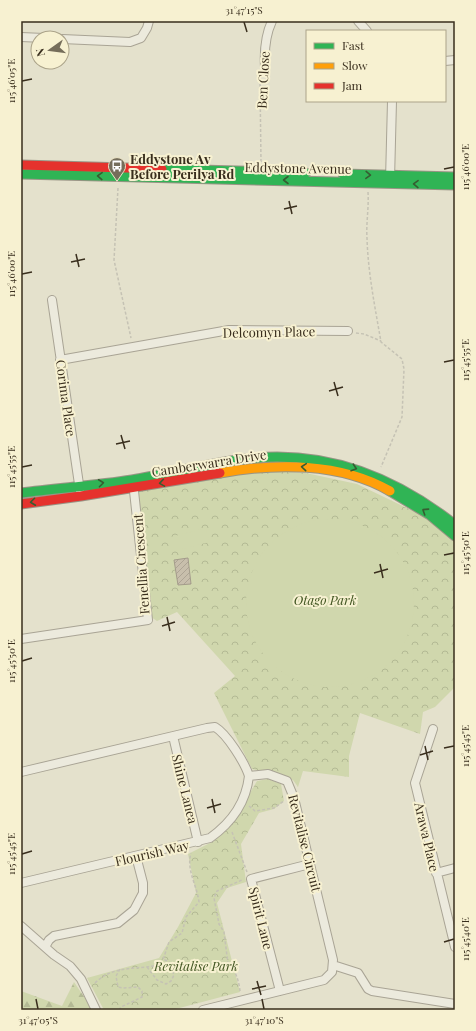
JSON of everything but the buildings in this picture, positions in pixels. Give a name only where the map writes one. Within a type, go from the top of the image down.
[{"type":"street","points":[[70,39],[130,42],[141,38],[149,21]]},
{"type":"street","name":"Ben Close","points":[[265,67],[264,47],[267,30],[272,21]]},
{"type":"street","points":[[358,21],[366,30]]},
{"type":"street","points":[[390,180],[392,102]]},
{"type":"street","name":"Eddystone Avenue","points":[[21,165],[390,180],[455,185]]},
{"type":"street","name":"Eddystone Avenue","points":[[21,174],[390,180],[455,177]]},
{"type":"street","name":"Corima Place","points":[[52,300],[80,496]]},
{"type":"street","name":"Delcomyn Place","points":[[60,360],[229,330],[348,331]]},
{"type":"street","name":"Camberwarra Drive","points":[[21,504],[80,496],[133,484],[172,471],[272,457],[314,459],[344,465],[377,477],[416,496],[455,525]]},
{"type":"street","name":"Camberwarra Drive","points":[[21,493],[79,486],[170,482],[188,477],[254,467],[276,466],[328,470],[347,474],[383,487],[430,515],[455,536]]},
{"type":"street","name":"Fenellia Crescent","points":[[21,639],[148,620],[133,484]]},
{"type":"street","points":[[21,772],[207,728],[215,728],[220,730],[246,767],[249,776]]},
{"type":"street","name":"Arawa Place","points":[[433,728],[415,783],[455,947]]},
{"type":"street","name":"Shine Lanea","points":[[173,736],[198,842]]},
{"type":"street","name":"Revitalise Circuit","points":[[249,776],[268,774],[278,776],[286,781],[294,798],[333,965]]},
{"type":"street","name":"Flourish Way","points":[[21,883],[210,838],[235,815],[245,794],[249,776]]},
{"type":"street","points":[[45,947],[49,940],[54,936],[118,923],[134,910],[143,893],[143,883],[136,856]]},
{"type":"street","name":"Spirit Lane","points":[[280,991],[251,879],[310,864]]},
{"type":"street","points":[[436,873],[455,868]]},
{"type":"street","points":[[21,926],[70,966],[81,979],[96,1010]]},
{"type":"street","points":[[203,1010],[238,1006],[280,991],[324,980],[332,972],[333,965],[358,973],[368,989],[372,991],[455,1004]]},
{"type":"path","name":"Ben Close","points":[[261,164],[260,81],[265,67]]},
{"type":"path","points":[[119,184],[114,260],[133,348]]},
{"type":"path","points":[[368,190],[369,204],[367,237],[371,288],[381,342]]},
{"type":"path","points":[[348,331],[364,334],[381,342],[402,359],[404,369],[402,417],[377,477]]},
{"type":"path","points":[[249,806],[255,811],[274,808],[284,801]]},
{"type":"path","points":[[232,832],[246,866],[248,876]]},
{"type":"path","points":[[94,983],[101,976],[120,969],[147,967],[159,964],[163,959],[169,942],[182,933],[186,917],[199,902],[198,891],[189,867],[191,853]]},
{"type":"path","points":[[240,991],[239,982],[232,967],[228,964],[224,932],[219,924],[214,898],[217,890],[243,880]]},
{"type":"path","points":[[147,967],[157,980],[166,984],[171,981],[174,975],[169,962],[163,959]]},
{"type":"path","points":[[119,1010],[121,1007],[142,997],[142,991],[138,987],[118,987],[116,976],[120,969]]},
{"type":"green space","name":"Otago Park","points":[[261,470],[306,473],[357,484],[434,521],[455,541],[455,687],[435,707],[423,712],[420,734],[360,713],[349,756],[349,777],[303,771],[298,787],[293,780],[252,769],[214,693],[235,676],[177,612],[157,621],[151,617],[137,488]]},
{"type":"green space","points":[[322,519],[338,519],[362,525],[370,529],[383,538],[395,550],[408,571],[414,595],[414,611],[408,635],[400,650],[383,668],[362,681],[338,687],[322,687],[298,681],[283,673],[260,650],[252,635],[246,611],[246,595],[252,571],[260,556],[283,533],[298,525]]},
{"type":"green space","points":[[206,528],[209,542],[175,551],[171,537]]},
{"type":"green space","name":"Revitalise Park","points":[[268,779],[281,784],[284,801],[274,809],[259,813],[241,844],[246,882],[227,888],[217,903],[240,992],[172,1010],[104,1010],[87,978],[159,958],[196,893],[188,854],[214,841],[230,827],[257,781]]},
{"type":"green space","points":[[74,982],[93,1010],[21,1010],[21,991],[62,1006]]},
{"type":"traffic: fast","points":[[162,169],[306,173]]},
{"type":"traffic: fast","points":[[21,174],[455,185]]},
{"type":"traffic: fast","points":[[343,174],[455,177]]},
{"type":"traffic: fast","points":[[21,493],[132,480],[239,460],[282,457],[309,459],[336,464],[361,472],[410,494],[455,525]]},
{"type":"traffic: fast","points":[[390,491],[430,515],[455,536]]},
{"type":"traffic: slow","points":[[220,473],[263,468],[307,467],[329,470],[371,481],[390,491]]},
{"type":"traffic: jam","points":[[21,165],[162,169]]},
{"type":"traffic: jam","points":[[21,504],[81,496],[220,473]]},
{"type":"place","name":"Eddystone Av Before Perilya Rd","points":[[117,181]]}]
